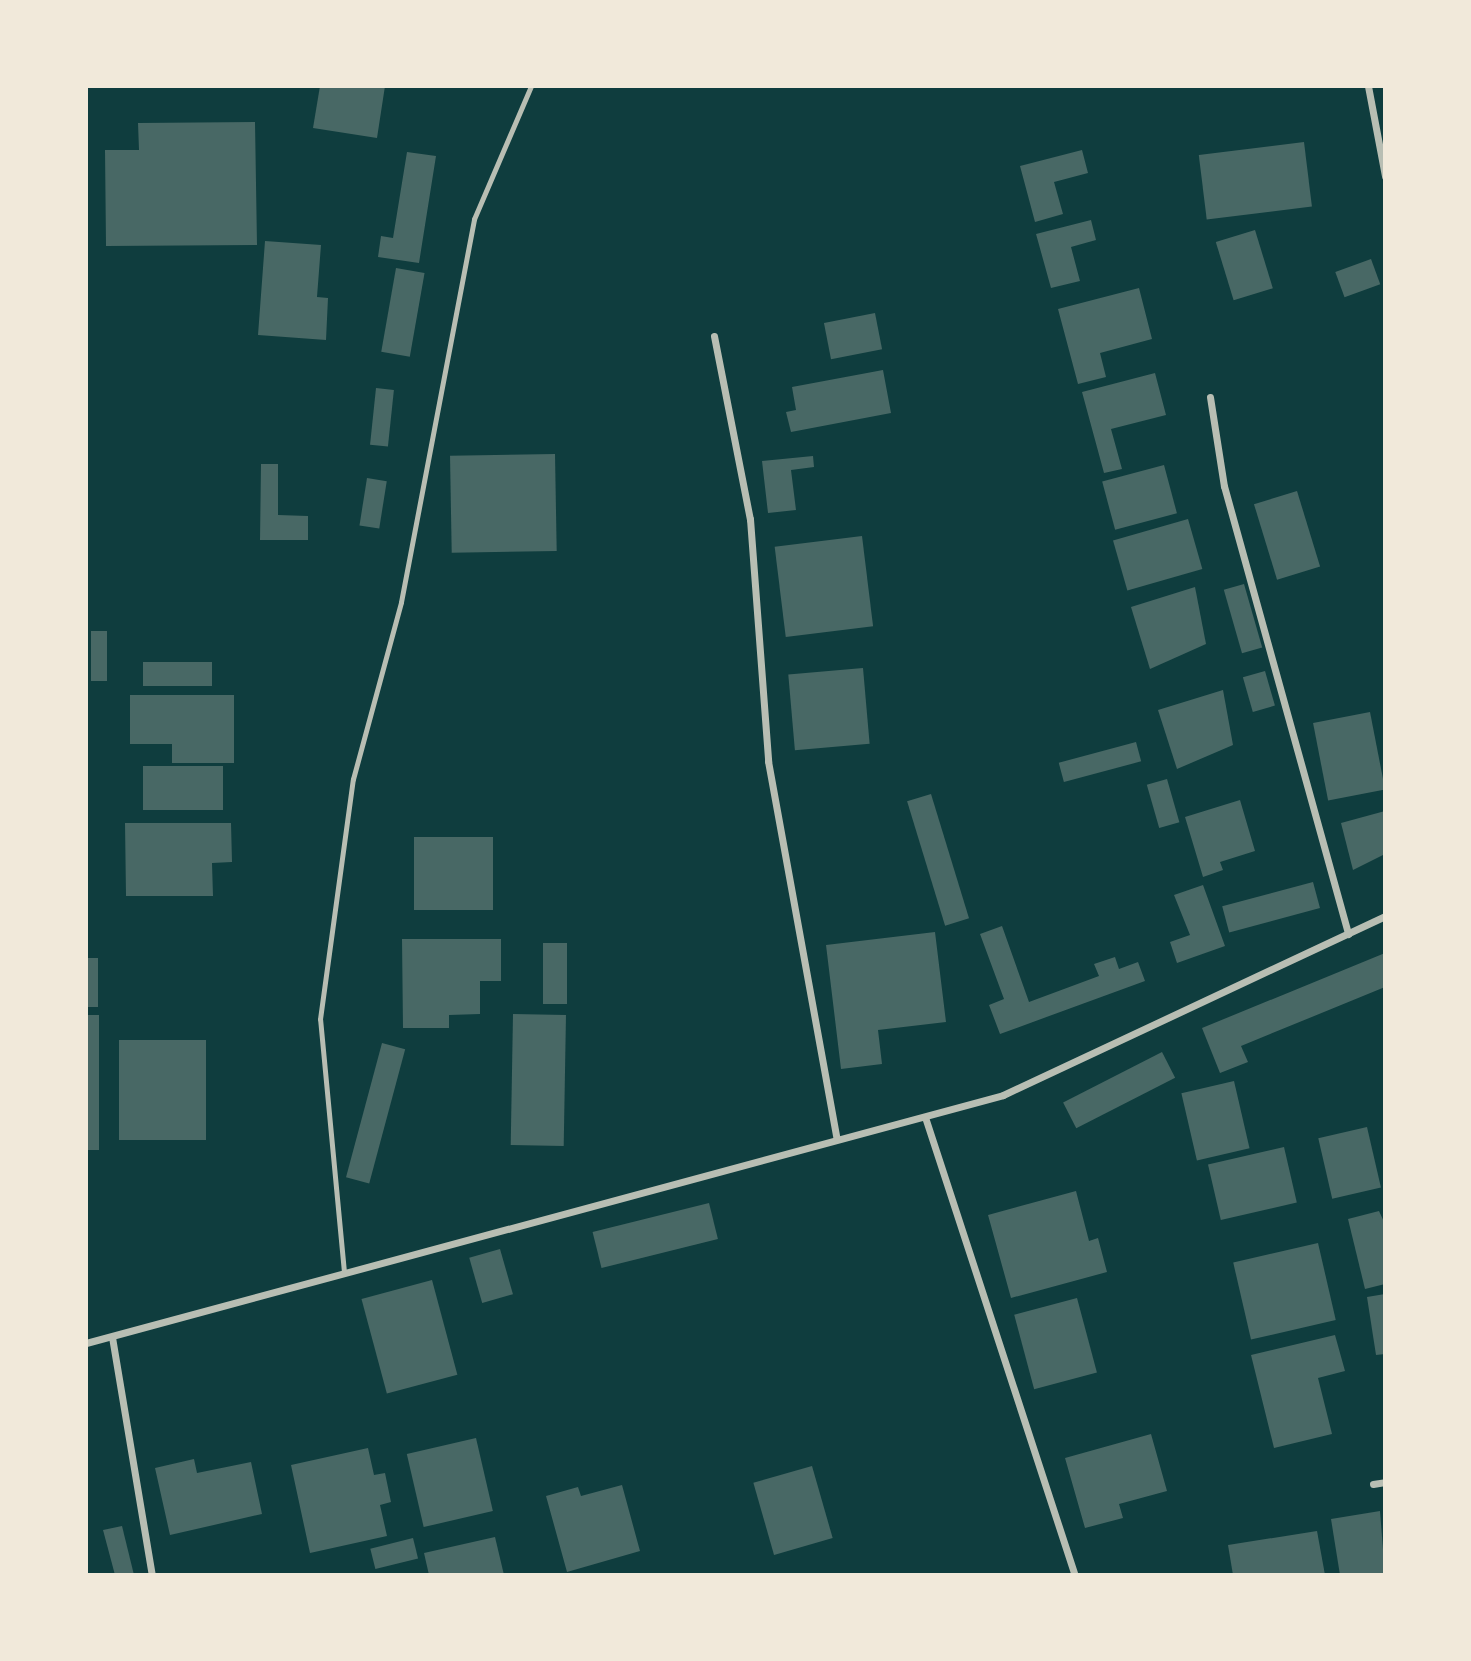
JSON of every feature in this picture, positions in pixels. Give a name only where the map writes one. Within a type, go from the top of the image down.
[{"type":"street","points":[[1368,86],[1385,176]]},
{"type":"street","points":[[714,336],[750,519],[768,761],[796,888],[836,1137]]},
{"type":"street","points":[[1210,397],[1224,486],[1348,934]]},
{"type":"street","points":[[86,1342],[836,1137],[925,1117],[1003,1095],[1385,916]]},
{"type":"street","points":[[925,1117],[1074,1575]]},
{"type":"street","points":[[112,1337],[152,1575]]},
{"type":"street","points":[[1373,1484],[1385,1482]]},
{"type":"lane","points":[[344,1272],[335,1226],[320,1020],[353,779],[401,602],[474,219],[531,86]]},
{"type":"building","points":[[320,86],[385,86],[377,138],[313,128]]},
{"type":"building","points":[[255,122],[257,245],[106,246],[105,150],[139,150],[138,123]]},
{"type":"building","points":[[1304,142],[1312,207],[1207,219],[1199,155]]},
{"type":"building","points":[[1082,150],[1088,173],[1054,182],[1063,214],[1035,222],[1020,166]]},
{"type":"building","points":[[407,152],[436,156],[419,263],[378,257],[381,236],[393,238]]},
{"type":"building","points":[[1091,220],[1096,240],[1071,247],[1080,281],[1051,288],[1036,234]]},
{"type":"building","points":[[1255,230],[1273,288],[1234,300],[1216,242]]},
{"type":"building","points":[[265,241],[321,245],[317,297],[328,298],[326,340],[258,335]]},
{"type":"building","points":[[1371,259],[1380,284],[1345,297],[1335,272]]},
{"type":"building","points":[[396,268],[425,273],[410,357],[381,352]]},
{"type":"building","points":[[1139,288],[1152,339],[1100,353],[1106,377],[1078,384],[1058,309]]},
{"type":"building","points":[[875,313],[882,349],[831,359],[824,323]]},
{"type":"building","points":[[883,370],[891,413],[791,432],[786,412],[796,410],[792,387]]},
{"type":"building","points":[[1155,373],[1166,415],[1111,429],[1122,469],[1104,473],[1082,392]]},
{"type":"building","points":[[376,388],[394,390],[388,447],[370,445]]},
{"type":"building","points":[[555,454],[557,551],[452,553],[450,456]]},
{"type":"building","points":[[813,456],[814,467],[791,470],[796,510],[768,513],[762,461]]},
{"type":"building","points":[[261,464],[278,464],[278,515],[308,516],[308,540],[260,540]]},
{"type":"building","points":[[1164,465],[1177,513],[1115,530],[1102,482]]},
{"type":"building","points":[[367,478],[387,481],[379,529],[359,525]]},
{"type":"building","points":[[1297,491],[1320,567],[1277,580],[1254,504]]},
{"type":"building","points":[[1188,519],[1202,569],[1127,590],[1113,540]]},
{"type":"building","points":[[862,536],[873,626],[786,637],[775,547]]},
{"type":"building","points":[[1244,584],[1262,647],[1242,653],[1224,590]]},
{"type":"building","points":[[1195,587],[1206,644],[1150,669],[1131,607]]},
{"type":"building","points":[[91,631],[107,631],[107,681],[91,681]]},
{"type":"building","points":[[143,662],[212,662],[212,686],[143,686]]},
{"type":"building","points":[[863,668],[870,744],[795,750],[788,675]]},
{"type":"building","points":[[1265,671],[1275,706],[1253,712],[1243,677]]},
{"type":"building","points":[[1223,690],[1233,745],[1177,769],[1158,710]]},
{"type":"building","points":[[130,695],[234,695],[234,763],[172,763],[172,744],[130,744]]},
{"type":"building","points":[[1370,712],[1385,790],[1328,801],[1313,723]]},
{"type":"building","points":[[1136,742],[1141,761],[1064,782],[1059,763]]},
{"type":"building","points":[[143,766],[223,766],[223,810],[143,810]]},
{"type":"building","points":[[1167,779],[1179,822],[1159,828],[1147,785]]},
{"type":"building","points":[[931,794],[969,918],[945,926],[907,801]]},
{"type":"building","points":[[1240,800],[1255,851],[1220,862],[1223,870],[1203,877],[1185,817]]},
{"type":"building","points":[[1385,811],[1385,854],[1353,870],[1341,823]]},
{"type":"building","points":[[125,823],[231,823],[232,862],[212,863],[213,896],[126,896]]},
{"type":"building","points":[[414,837],[493,837],[493,910],[414,910]]},
{"type":"building","points":[[1313,882],[1320,908],[1229,932],[1222,906]]},
{"type":"building","points":[[1203,885],[1225,946],[1177,963],[1170,942],[1190,935],[1174,895]]},
{"type":"building","points":[[1002,926],[1029,1002],[1099,976],[1094,964],[1115,957],[1119,969],[1138,962],[1145,981],[1000,1034],[989,1005],[1004,999],[980,934]]},
{"type":"building","points":[[935,932],[946,1022],[878,1030],[882,1064],[841,1069],[826,945]]},
{"type":"building","points":[[402,939],[501,939],[501,981],[480,981],[480,1014],[449,1015],[449,1028],[403,1028]]},
{"type":"building","points":[[543,943],[567,943],[567,1004],[543,1004]]},
{"type":"building","points":[[1385,953],[1385,987],[1241,1046],[1248,1062],[1220,1073],[1202,1028]]},
{"type":"building","points":[[86,958],[98,958],[98,1007],[86,1007]]},
{"type":"building","points":[[513,1014],[566,1015],[564,1146],[511,1145]]},
{"type":"building","points":[[86,1015],[99,1015],[99,1150],[86,1150]]},
{"type":"building","points":[[119,1040],[206,1040],[206,1140],[119,1140]]},
{"type":"building","points":[[382,1043],[405,1049],[369,1183],[346,1177]]},
{"type":"building","points":[[1162,1052],[1175,1078],[1076,1128],[1063,1102]]},
{"type":"building","points":[[1234,1081],[1250,1148],[1197,1160],[1181,1093]]},
{"type":"building","points":[[1367,1127],[1381,1187],[1332,1199],[1318,1138]]},
{"type":"building","points":[[1284,1147],[1297,1203],[1221,1220],[1208,1165]]},
{"type":"building","points":[[1076,1191],[1089,1241],[1098,1238],[1107,1272],[1011,1298],[988,1215]]},
{"type":"building","points":[[709,1203],[718,1239],[602,1268],[593,1232]]},
{"type":"building","points":[[1379,1211],[1385,1224],[1385,1284],[1365,1289],[1348,1219]]},
{"type":"building","points":[[1318,1243],[1336,1320],[1251,1340],[1233,1263]]},
{"type":"building","points":[[500,1249],[513,1294],[482,1303],[469,1258]]},
{"type":"building","points":[[432,1280],[457,1375],[387,1394],[361,1299]]},
{"type":"building","points":[[1385,1294],[1385,1354],[1376,1355],[1367,1297]]},
{"type":"building","points":[[1077,1298],[1097,1372],[1034,1389],[1014,1315]]},
{"type":"building","points":[[1335,1335],[1345,1371],[1318,1378],[1332,1434],[1274,1448],[1251,1355]]},
{"type":"building","points":[[1151,1434],[1167,1491],[1119,1504],[1123,1518],[1085,1528],[1065,1458]]},
{"type":"building","points":[[476,1438],[493,1511],[424,1527],[407,1454]]},
{"type":"building","points":[[368,1448],[374,1475],[385,1473],[391,1502],[380,1505],[387,1536],[310,1553],[291,1465]]},
{"type":"building","points":[[194,1459],[197,1473],[251,1462],[262,1514],[170,1535],[155,1468]]},
{"type":"building","points":[[812,1466],[833,1538],[774,1555],[753,1483]]},
{"type":"building","points":[[622,1485],[640,1551],[567,1572],[546,1496],[578,1487],[581,1496]]},
{"type":"building","points":[[1380,1511],[1385,1575],[1340,1575],[1331,1519]]},
{"type":"building","points":[[122,1526],[134,1575],[115,1575],[103,1530]]},
{"type":"building","points":[[1317,1531],[1325,1575],[1233,1575],[1228,1545]]},
{"type":"building","points":[[495,1537],[504,1575],[429,1575],[424,1553]]},
{"type":"building","points":[[413,1538],[418,1558],[375,1569],[370,1549]]}]
